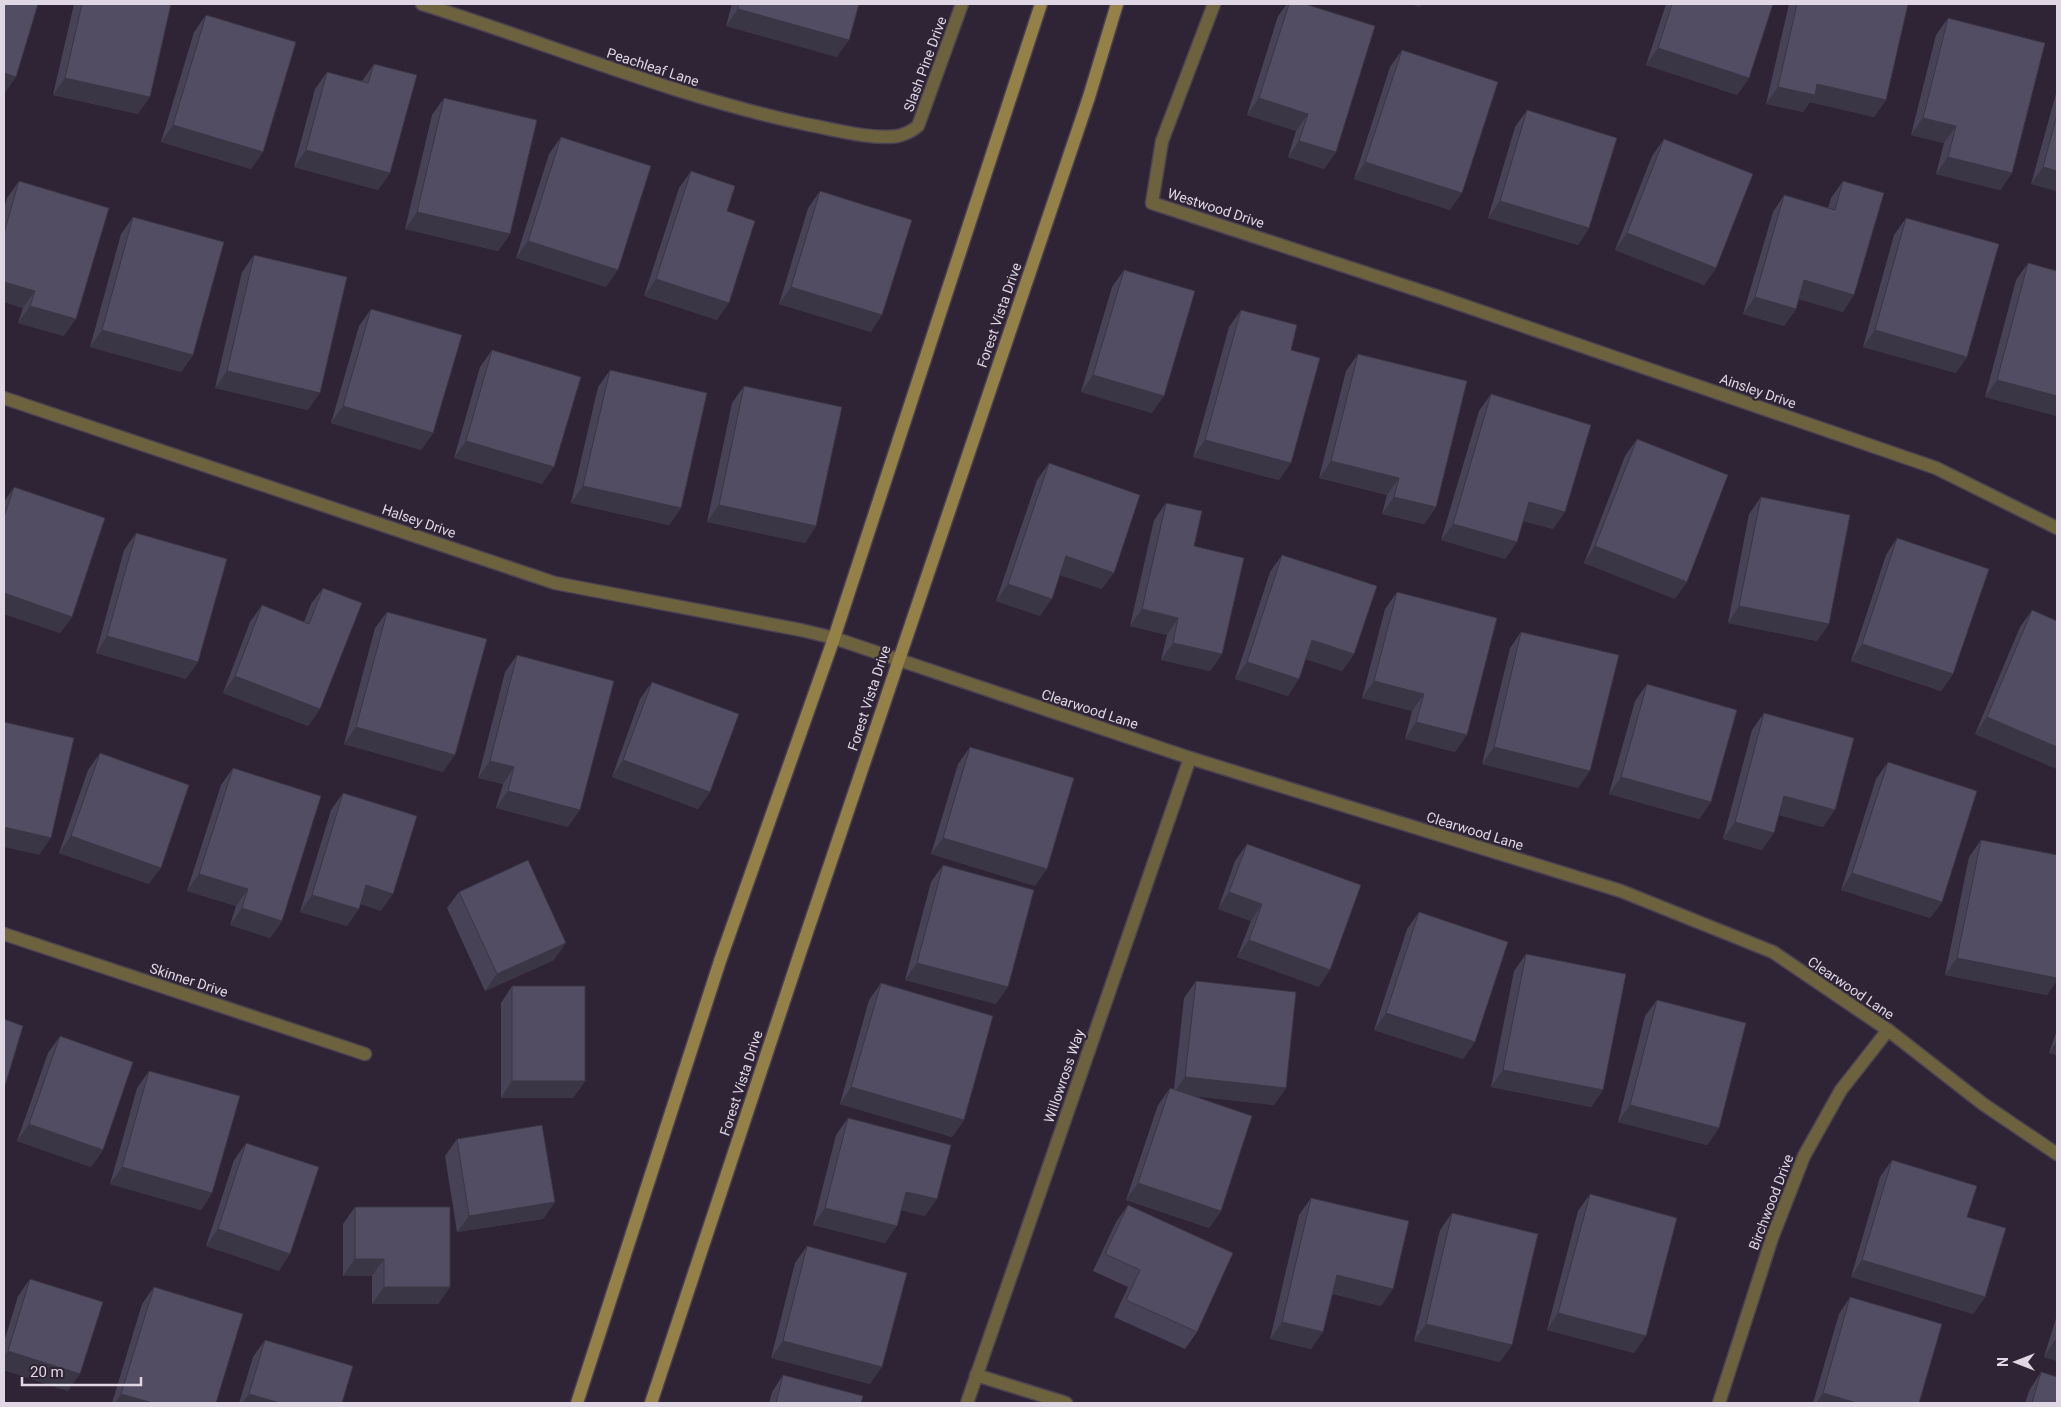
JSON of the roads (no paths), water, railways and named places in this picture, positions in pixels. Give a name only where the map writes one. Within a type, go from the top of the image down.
[{"type":"main road","points":[[577,1403],[720,961],[834,638],[1041,4]]},
{"type":"main road","name":"Forest Vista Drive","points":[[651,1403],[898,661],[1089,97],[1117,4]]},
{"type":"street","name":"Slash Pine Drive","points":[[881,136],[898,136],[910,132],[918,126],[962,4]]},
{"type":"street","name":"Westwood Drive","points":[[1214,4],[1162,141],[1152,203],[1442,298]]},
{"type":"street","name":"Peachleaf Lane","points":[[427,5],[651,83],[751,112],[844,132],[881,136]]},
{"type":"street","name":"Ainsley Drive","points":[[1442,298],[1936,468],[2057,528]]},
{"type":"street","name":"Halsey Drive","points":[[4,398],[555,583],[834,638]]},
{"type":"street","name":"Clearwood Lane","points":[[834,638],[1190,758],[1621,891],[1773,952],[1888,1030],[1983,1104],[2057,1154]]},
{"type":"street","name":"Willowross Way","points":[[966,1403],[1190,758]]},
{"type":"street","name":"Skinner Drive","points":[[4,934],[365,1054]]},
{"type":"street","name":"Birchwood Drive","points":[[1719,1403],[1772,1238],[1804,1156],[1841,1090],[1888,1030]]},
{"type":"street","points":[[976,1375],[1066,1403]]}]
